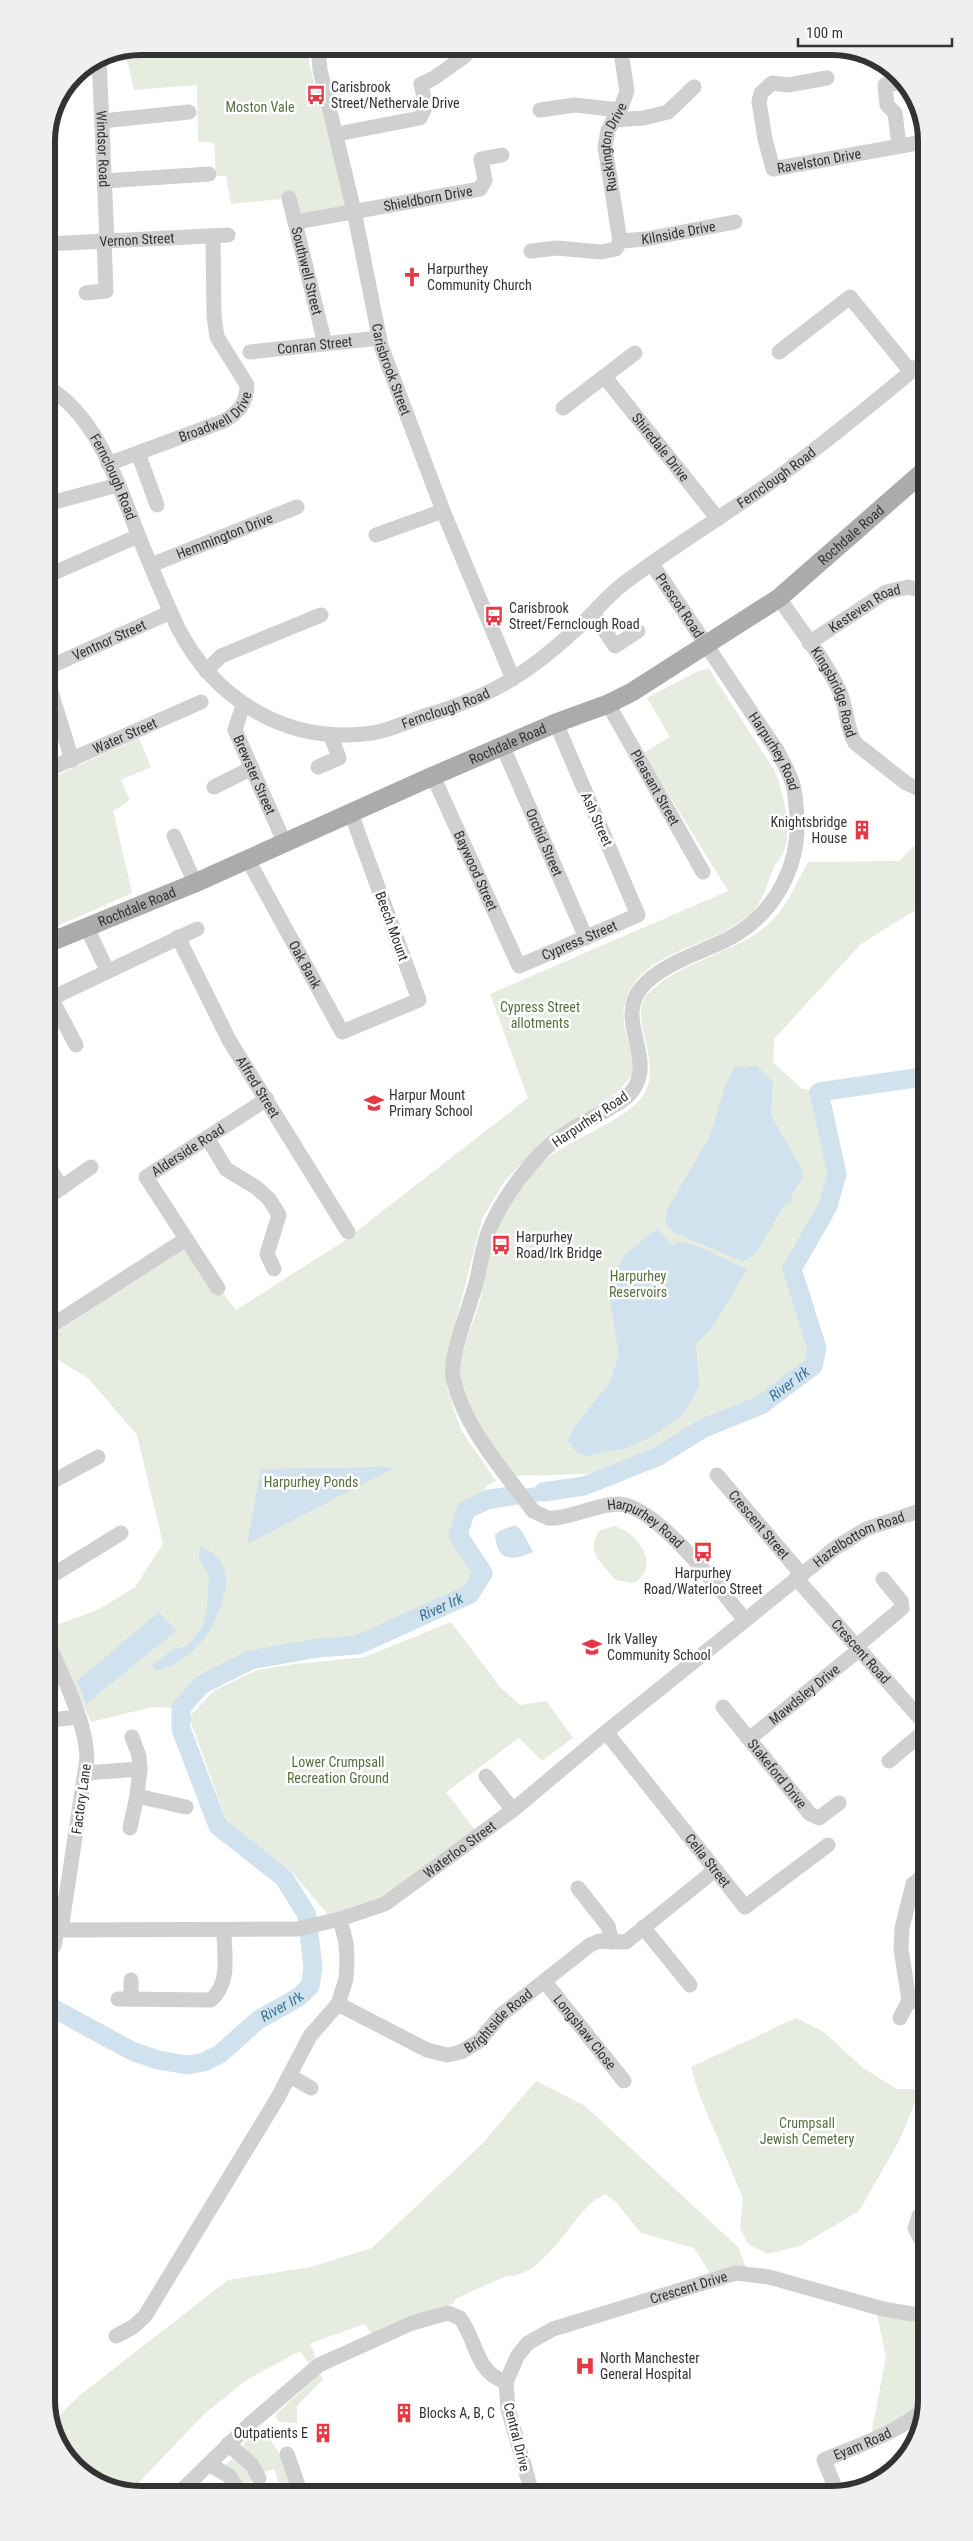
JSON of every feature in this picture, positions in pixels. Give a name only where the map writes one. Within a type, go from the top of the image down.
[{"type":"main road","name":"Rochdale Road","points":[[55,940],[285,844],[433,776],[556,723],[608,704],[708,645],[779,598],[918,476]]},
{"type":"street","name":"Carisbrook Street","points":[[319,55],[320,70],[337,134],[354,211],[379,338],[443,511],[513,679]]},
{"type":"street","name":"Ruskington Drive","points":[[618,245],[605,147],[608,130],[626,98],[628,85],[622,55]]},
{"type":"street","points":[[337,134],[420,118],[426,106],[421,84],[434,78],[465,56]]},
{"type":"street","name":"Windsor Road","points":[[86,293],[106,291],[105,181],[99,67]]},
{"type":"street","name":"Ravelston Drive","points":[[823,76],[788,85],[772,83],[761,93],[759,109],[773,169],[918,143]]},
{"type":"street","points":[[896,83],[885,86],[887,105],[895,113],[899,145]]},
{"type":"street","points":[[540,110],[575,106],[617,115],[644,118],[665,113],[692,93]]},
{"type":"street","points":[[102,120],[188,112]]},
{"type":"street","name":"Shieldborn Drive","points":[[354,211],[480,189],[485,180],[481,159],[502,155]]},
{"type":"street","points":[[105,181],[209,174]]},
{"type":"street","name":"Southwell Street","points":[[289,198],[325,344]]},
{"type":"street","points":[[296,222],[354,211]]},
{"type":"street","name":"Kilnside Drive","points":[[530,251],[557,248],[601,252],[618,245],[735,222]]},
{"type":"street","name":"Vernon Street","points":[[55,244],[220,235]]},
{"type":"street","name":"Broadwell Drive","points":[[108,464],[224,422],[238,413],[247,393],[247,385],[243,375],[218,337],[214,316],[220,235]]},
{"type":"street","points":[[779,352],[850,297],[911,372]]},
{"type":"street","name":"Conran Street","points":[[250,352],[379,338]]},
{"type":"street","points":[[563,408],[635,353]]},
{"type":"street","name":"Fernclough Road","points":[[55,393],[77,411],[93,433],[118,485],[171,612],[188,647],[206,672],[243,705],[278,722],[331,736],[366,734],[397,725],[464,704],[513,679],[593,613],[622,585],[782,474],[918,366]]},
{"type":"street","name":"Shiredale Drive","points":[[604,376],[718,519]]},
{"type":"street","points":[[138,454],[158,505]]},
{"type":"street","points":[[55,502],[118,485]]},
{"type":"street","name":"Hemmington Drive","points":[[150,565],[297,507]]},
{"type":"street","points":[[376,535],[443,511]]},
{"type":"street","points":[[55,572],[138,536]]},
{"type":"street","name":"Prescot Road","points":[[652,564],[708,645]]},
{"type":"street","name":"Kesteven Road","points":[[809,642],[886,592],[908,587],[918,590]]},
{"type":"street","name":"Kingsbridge Road","points":[[779,598],[840,693],[850,735],[855,743],[906,784],[918,789]]},
{"type":"street","name":"Ventnor Street","points":[[55,664],[171,612]]},
{"type":"street","points":[[593,613],[615,646],[638,631]]},
{"type":"street","points":[[206,672],[221,656],[322,615]]},
{"type":"street","name":"Harpurhey Road","points":[[708,645],[778,752],[793,784],[798,827],[792,867],[776,898],[750,925],[730,938],[659,972],[641,987],[633,1004],[631,1021],[642,1064],[639,1079],[632,1091],[623,1100],[566,1133],[541,1153],[512,1190],[490,1227],[452,1367],[464,1410],[532,1512],[548,1518],[555,1518],[614,1504],[635,1508],[647,1515],[695,1560],[744,1620]]},
{"type":"street","name":"Water Street","points":[[55,767],[201,702]]},
{"type":"street","name":"Pleasant Street","points":[[608,704],[702,872]]},
{"type":"street","points":[[55,705],[72,760]]},
{"type":"street","name":"Brewster Street","points":[[243,705],[235,730],[285,844]]},
{"type":"street","name":"Ash Street","points":[[556,723],[638,915]]},
{"type":"street","points":[[318,767],[339,758],[331,736]]},
{"type":"street","name":"Orchid Street","points":[[503,747],[586,938]]},
{"type":"street","points":[[214,787],[252,768]]},
{"type":"street","name":"Baywood Street","points":[[433,776],[519,966]]},
{"type":"street","name":"Beech Mount","points":[[351,813],[419,1000],[382,1017]]},
{"type":"street","points":[[174,836],[195,883]]},
{"type":"street","name":"Oak Bank","points":[[248,860],[342,1032],[382,1017]]},
{"type":"street","name":"Cypress Street","points":[[519,966],[638,915]]},
{"type":"street","points":[[87,928],[107,970]]},
{"type":"street","points":[[55,996],[197,929]]},
{"type":"street","name":"Alfred Street","points":[[178,937],[214,1013],[348,1232]]},
{"type":"street","points":[[55,1009],[76,1045]]},
{"type":"street","name":"Alderside Road","points":[[218,1288],[146,1177],[208,1139],[266,1099]]},
{"type":"street","points":[[208,1139],[226,1169],[257,1188],[269,1199],[279,1215],[267,1254],[274,1269]]},
{"type":"street","points":[[55,1192],[91,1167]]},
{"type":"street","points":[[55,1177],[62,1188]]},
{"type":"street","points":[[55,1323],[186,1239]]},
{"type":"street","points":[[55,1480],[98,1456]]},
{"type":"street","name":"Crescent Street","points":[[717,1475],[799,1576]]},
{"type":"street","name":"Hazelbottom Road","points":[[799,1576],[851,1536],[918,1512]]},
{"type":"street","points":[[55,1574],[121,1533]]},
{"type":"street","name":"Waterloo Street","points":[[55,1930],[297,1929],[372,1910],[392,1899],[513,1810],[799,1576]]},
{"type":"street","name":"Crescent Road","points":[[799,1576],[858,1648],[918,1715]]},
{"type":"street","name":"Mawdsley Drive","points":[[749,1739],[858,1648],[902,1608],[901,1601],[883,1579]]},
{"type":"street","name":"Factory Lane","points":[[55,1660],[79,1717],[86,1744],[86,1773],[55,1930],[55,1943]]},
{"type":"street","name":"Stakeford Drive","points":[[723,1707],[810,1814],[819,1818],[839,1803]]},
{"type":"street","points":[[55,1719],[79,1717]]},
{"type":"street","name":"Celia Street","points":[[606,1732],[748,1911],[828,1845]]},
{"type":"street","points":[[130,1828],[137,1796],[140,1769],[139,1756],[132,1737]]},
{"type":"street","points":[[889,1761],[918,1737]]},
{"type":"street","points":[[86,1773],[140,1769]]},
{"type":"street","points":[[486,1776],[513,1810]]},
{"type":"street","points":[[137,1796],[186,1807]]},
{"type":"street","name":"Brightside Road","points":[[338,2004],[427,2050],[447,2055],[461,2052],[472,2047],[501,2015],[595,1942],[626,1942],[715,1870]]},
{"type":"street","points":[[900,2018],[909,2000],[901,1949],[902,1928],[913,1884],[918,1880]]},
{"type":"street","points":[[578,1888],[608,1926],[612,1942]]},
{"type":"street","points":[[116,2336],[133,2327],[144,2316],[290,2076],[310,2036],[338,2004],[346,1979],[347,1960],[346,1943],[340,1919]]},
{"type":"street","points":[[643,1927],[690,1985]]},
{"type":"street","points":[[131,1980],[124,1999],[211,2000],[225,1982],[224,1930]]},
{"type":"street","name":"Longshaw Close","points":[[545,1982],[624,2081]]},
{"type":"street","points":[[909,2000],[918,2003]]},
{"type":"street","points":[[290,2076],[311,2088]]},
{"type":"street","points":[[918,2216],[915,2228],[918,2234]]},
{"type":"street","name":"Crescent Drive","points":[[506,2382],[518,2354],[528,2343],[553,2329],[736,2273],[769,2277],[883,2310],[918,2314]]},
{"type":"street","points":[[186,2486],[228,2444],[325,2362],[412,2323],[439,2314],[453,2314],[460,2318],[482,2367],[496,2380],[506,2382]]},
{"type":"street","name":"Central Drive","points":[[506,2382],[508,2409],[530,2486]]},
{"type":"street","name":"Eyam Road","points":[[834,2486],[824,2460],[913,2425]]},
{"type":"street","points":[[228,2444],[252,2465],[259,2478]]},
{"type":"street","points":[[287,2454],[298,2486]]},
{"type":"street","points":[[209,2464],[229,2476],[236,2486]]},
{"type":"green space","name":"Moston Vale","points":[[141,55],[309,55],[309,63],[347,207],[297,214],[291,198],[231,204],[226,176],[216,176],[214,143],[198,141],[197,85],[134,90],[126,57]]},
{"type":"green space","name":"Harpurhey Ponds","points":[[709,669],[774,770],[781,788],[786,810],[787,842],[761,899],[752,912],[727,930],[660,961],[645,971],[634,984],[626,1000],[624,1018],[626,1035],[636,1070],[618,1092],[534,1151],[504,1182],[482,1219],[453,1333],[446,1370],[448,1392],[461,1430],[496,1481],[487,1485],[467,1528],[475,1568],[465,1588],[358,1640],[314,1643],[248,1655],[197,1680],[172,1708],[152,1707],[91,1722],[55,1641],[55,1626],[99,1609],[135,1587],[163,1544],[137,1435],[88,1378],[55,1358],[55,1333],[187,1245],[236,1310],[344,1241],[528,1098],[490,994],[728,891],[643,753],[670,737],[647,698],[698,671]]},
{"type":"green space","points":[[139,738],[151,767],[121,780],[130,800],[113,811],[132,893],[55,927],[55,776]]},
{"type":"green space","name":"Harpurhey Reservoirs","points":[[918,832],[918,908],[861,944],[774,1039],[773,1062],[802,1089],[814,1090],[833,1174],[825,1201],[789,1267],[811,1345],[807,1364],[757,1399],[696,1423],[654,1453],[587,1474],[509,1476],[471,1410],[460,1382],[459,1370],[480,1301],[490,1239],[508,1203],[522,1184],[544,1161],[567,1145],[625,1113],[643,1096],[649,1083],[650,1069],[641,1015],[642,1003],[648,994],[660,983],[764,928],[784,906],[808,862],[899,861],[915,845]]},
{"type":"green space","points":[[614,1526],[631,1535],[644,1551],[646,1569],[642,1576],[633,1583],[616,1580],[601,1563],[595,1552],[595,1539],[599,1531]]},
{"type":"green space","name":"Lower Crumpsall Recreation Ground","points":[[451,1622],[500,1687],[520,1705],[546,1701],[573,1738],[542,1761],[519,1738],[446,1792],[475,1830],[395,1894],[330,1917],[290,1870],[228,1825],[189,1717],[215,1690],[257,1670],[365,1657]]},
{"type":"green space","name":"Crumpsall Jewish Cemetery","points":[[796,2018],[824,2032],[863,2068],[897,2089],[918,2089],[918,2096],[898,2143],[859,2211],[800,2246],[767,2254],[748,2244],[740,2228],[743,2198],[699,2094],[691,2067]]},
{"type":"green space","points":[[536,2081],[585,2106],[738,2247],[747,2270],[711,2275],[694,2248],[641,2233],[616,2202],[605,2194],[591,2203],[542,2260],[531,2269],[519,2274],[506,2276],[455,2299],[454,2303],[374,2336],[364,2324],[312,2343],[310,2344],[316,2357],[309,2364],[300,2351],[248,2379],[204,2414],[136,2486],[108,2479],[84,2465],[76,2457],[64,2438],[57,2417],[80,2395],[228,2280],[311,2267],[372,2248],[482,2144]]},
{"type":"green space","points":[[877,2314],[918,2321],[917,2408],[871,2435],[886,2357]]},
{"type":"green space","points":[[320,2374],[323,2379],[297,2406],[297,2423],[279,2422],[276,2417],[277,2413]]},
{"type":"green space","points":[[261,2430],[265,2431],[282,2458],[291,2486],[280,2486],[274,2469],[263,2472],[242,2447],[245,2442]]},
{"type":"green space","points":[[233,2458],[238,2458],[256,2480],[239,2485],[225,2465]]},
{"type":"water","points":[[756,1065],[773,1082],[771,1112],[773,1119],[803,1171],[802,1178],[793,1192],[791,1203],[786,1203],[755,1254],[743,1262],[673,1232],[665,1223],[667,1210],[709,1138],[725,1087],[735,1066],[745,1068]]},
{"type":"water","points":[[657,1229],[673,1246],[678,1241],[700,1247],[747,1269],[714,1325],[696,1344],[699,1386],[684,1413],[653,1436],[627,1448],[586,1456],[577,1453],[568,1441],[573,1429],[610,1382],[619,1355],[608,1288],[624,1255]]},
{"type":"water","points":[[396,1467],[247,1544],[261,1469]]},
{"type":"water","points":[[566,1484],[572,1496],[489,1509],[484,1495],[502,1491]]},
{"type":"water","points":[[516,1525],[523,1533],[533,1552],[518,1557],[507,1557],[502,1555],[499,1550],[495,1535],[501,1530]]},
{"type":"water","points":[[200,1547],[210,1551],[218,1558],[223,1567],[226,1583],[220,1606],[211,1628],[199,1645],[178,1662],[156,1671],[152,1665],[174,1649],[187,1646],[202,1628],[207,1608],[209,1575],[199,1559]]},
{"type":"water","points":[[159,1612],[176,1631],[86,1704],[77,1681]]},
{"type":"waterway","name":"River Irk","points":[[543,1492],[584,1486],[659,1456],[702,1429],[761,1405],[813,1366],[817,1348],[792,1269],[828,1206],[837,1174],[819,1092],[918,1078]]},
{"type":"waterway","name":"River Irk","points":[[55,2009],[132,2051],[158,2060],[187,2065],[204,2062],[220,2054],[258,2020],[299,1997],[310,1986],[313,1968],[307,1915],[284,1878],[218,1826],[181,1729],[181,1708],[201,1685],[251,1660],[318,1648],[358,1645],[470,1594],[483,1573],[458,1535],[466,1510],[489,1499],[511,1496]]},
{"type":"place","name":"Carisbrook Street/Nethervale Drive","points":[[316,95]]},
{"type":"place","name":"Harpurthey Community Church","points":[[412,277]]},
{"type":"place","name":"Carisbrook Street/Fernclough Road","points":[[494,616]]},
{"type":"place","name":"Knightsbridge House","points":[[862,830]]},
{"type":"place","name":"Harpur Mount Primary School","points":[[374,1103]]},
{"type":"place","name":"Harpurhey Road/Irk Bridge","points":[[501,1245]]},
{"type":"place","name":"Harpurhey Road/Waterloo Street","points":[[703,1552]]},
{"type":"place","name":"Irk Valley Community School","points":[[592,1647]]},
{"type":"place","name":"North Manchester General Hospital","points":[[585,2366]]},
{"type":"place","name":"Blocks A, B, C","points":[[404,2413]]},
{"type":"place","name":"Outpatients E","points":[[323,2433]]},
{"type":"park label","name":"Cypress Street allotments","points":[[540,1016]]}]
